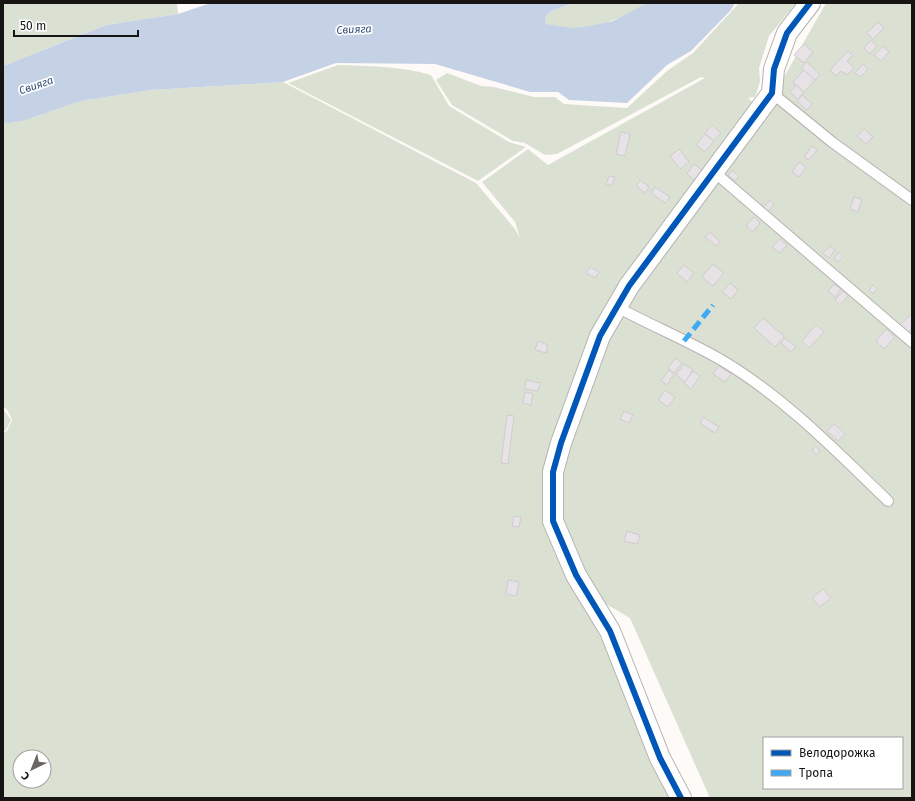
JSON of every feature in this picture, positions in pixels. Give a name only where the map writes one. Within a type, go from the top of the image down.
[{"type":"street","points":[[681,798],[660,758],[610,631],[576,576],[553,521],[552,472],[600,336],[629,286],[772,92],[774,69],[787,34],[810,3]]},
{"type":"lane","points":[[772,92],[832,142],[912,200]]},
{"type":"lane","points":[[713,171],[912,342]]},
{"type":"lane","points":[[617,307],[724,362],[769,392],[799,416],[888,501]]},
{"type":"green space","points":[[3,3],[177,3],[178,14],[106,25],[3,66]]},
{"type":"green space","points":[[571,3],[647,3],[612,21],[585,28],[558,28],[546,24],[547,15],[550,12]]},
{"type":"green space","points":[[739,3],[796,3],[769,36],[759,68],[760,82],[755,97],[748,98],[764,112],[826,3],[912,3],[912,798],[710,798],[630,618],[573,585],[613,661],[635,721],[674,798],[3,798],[3,433],[7,431],[12,420],[8,411],[3,406],[3,124],[23,121],[81,101],[151,90],[283,82],[476,183],[515,229],[520,238],[515,222],[482,182],[528,149],[548,165],[705,78],[701,77],[557,154],[545,155],[525,143],[513,141],[452,105],[436,80],[447,73],[481,86],[494,87],[534,97],[555,97],[564,104],[627,108],[667,71],[693,53]]},
{"type":"green space","points":[[338,65],[396,68],[431,75],[449,106],[509,142],[526,147],[478,181],[288,83]]},
{"type":"green space","points":[[3,409],[11,420],[6,430],[3,432]]},
{"type":"water","name":"Свияга","points":[[211,3],[571,3],[550,12],[547,15],[546,24],[572,28],[613,21],[647,3],[735,3],[731,10],[691,51],[667,65],[627,103],[569,100],[558,92],[530,92],[435,64],[336,63],[283,82],[151,90],[81,101],[23,121],[3,124],[3,66],[106,25],[178,14]]},
{"type":"building","points":[[878,22],[884,28],[873,39],[867,33]]},
{"type":"building","points":[[871,40],[877,46],[870,54],[864,48]]},
{"type":"building","points":[[804,44],[813,52],[804,63],[794,55]]},
{"type":"building","points":[[883,46],[889,52],[881,61],[874,55]]},
{"type":"building","points":[[848,51],[853,55],[847,61],[854,68],[847,75],[841,71],[836,76],[830,70]]},
{"type":"building","points":[[807,62],[820,75],[815,80],[801,68]]},
{"type":"building","points":[[863,64],[868,69],[860,77],[855,73]]},
{"type":"building","points":[[804,70],[815,80],[804,92],[793,82]]},
{"type":"building","points":[[796,85],[804,92],[798,99],[790,92]]},
{"type":"building","points":[[802,95],[812,104],[807,110],[797,101]]},
{"type":"building","points":[[712,125],[721,133],[714,141],[705,133]]},
{"type":"building","points":[[864,129],[873,137],[866,144],[857,136]]},
{"type":"building","points":[[621,132],[630,134],[625,156],[616,154]]},
{"type":"building","points":[[705,134],[714,141],[705,152],[696,145]]},
{"type":"building","points":[[812,146],[817,150],[809,160],[804,157]]},
{"type":"building","points":[[679,149],[689,162],[680,169],[670,156]]},
{"type":"building","points":[[799,162],[806,167],[799,177],[792,172]]},
{"type":"building","points":[[694,164],[706,173],[698,183],[687,174]]},
{"type":"building","points":[[732,170],[739,176],[735,181],[728,175]]},
{"type":"building","points":[[609,176],[615,177],[612,186],[606,184]]},
{"type":"building","points":[[640,180],[649,187],[645,193],[636,186]]},
{"type":"building","points":[[655,187],[670,197],[665,203],[651,193]]},
{"type":"building","points":[[854,197],[862,199],[858,212],[850,209]]},
{"type":"building","points":[[770,200],[774,204],[768,212],[763,208]]},
{"type":"building","points":[[754,217],[760,223],[753,232],[746,226]]},
{"type":"building","points":[[710,232],[720,242],[716,246],[705,237]]},
{"type":"building","points":[[780,239],[787,245],[780,253],[772,247]]},
{"type":"building","points":[[830,246],[835,250],[829,258],[823,253]]},
{"type":"building","points":[[839,252],[843,256],[838,262],[834,259]]},
{"type":"building","points":[[713,264],[724,273],[713,286],[702,277]]},
{"type":"building","points":[[684,265],[694,273],[687,282],[677,273]]},
{"type":"building","points":[[590,267],[599,272],[595,278],[586,273]]},
{"type":"building","points":[[730,283],[738,290],[731,299],[722,292]]},
{"type":"building","points":[[834,284],[841,289],[835,297],[828,291]]},
{"type":"building","points":[[873,285],[877,289],[873,294],[869,290]]},
{"type":"building","points":[[843,291],[848,296],[840,305],[835,300]]},
{"type":"building","points":[[910,315],[912,317],[912,328],[908,333],[900,325]]},
{"type":"building","points":[[763,318],[784,336],[775,347],[754,328]]},
{"type":"building","points":[[816,325],[824,332],[809,348],[802,341]]},
{"type":"building","points":[[886,329],[895,337],[884,349],[876,341]]},
{"type":"building","points":[[785,338],[796,347],[791,352],[781,343]]},
{"type":"building","points":[[538,341],[548,345],[546,353],[535,350]]},
{"type":"building","points":[[676,358],[682,363],[674,373],[668,368]]},
{"type":"building","points":[[684,364],[693,370],[685,382],[676,375]]},
{"type":"building","points":[[719,366],[731,374],[725,382],[713,374]]},
{"type":"building","points":[[669,370],[674,374],[667,385],[661,381]]},
{"type":"building","points":[[693,371],[700,376],[691,389],[684,383]]},
{"type":"building","points":[[526,380],[540,383],[538,391],[525,389]]},
{"type":"building","points":[[665,390],[675,397],[668,407],[658,400]]},
{"type":"building","points":[[525,392],[533,394],[531,405],[523,403]]},
{"type":"building","points":[[624,411],[633,415],[629,423],[620,419]]},
{"type":"building","points":[[507,415],[514,416],[508,464],[501,463]]},
{"type":"building","points":[[703,417],[719,427],[715,433],[700,423]]},
{"type":"building","points":[[834,424],[845,434],[838,441],[827,431]]},
{"type":"building","points":[[816,446],[820,451],[816,455],[812,450]]},
{"type":"building","points":[[514,516],[521,517],[519,527],[512,526]]},
{"type":"building","points":[[627,531],[640,535],[637,544],[624,541]]},
{"type":"building","points":[[508,580],[519,582],[516,596],[506,594]]},
{"type":"building","points":[[823,589],[831,598],[820,607],[812,598]]},
{"type":"marked path","points":[[684,341],[713,305]]},
{"type":"cycle path","points":[[681,798],[660,758],[610,631],[576,575],[553,521],[553,472],[561,443],[600,336],[629,286],[772,93],[774,69],[787,33],[810,3]]}]
